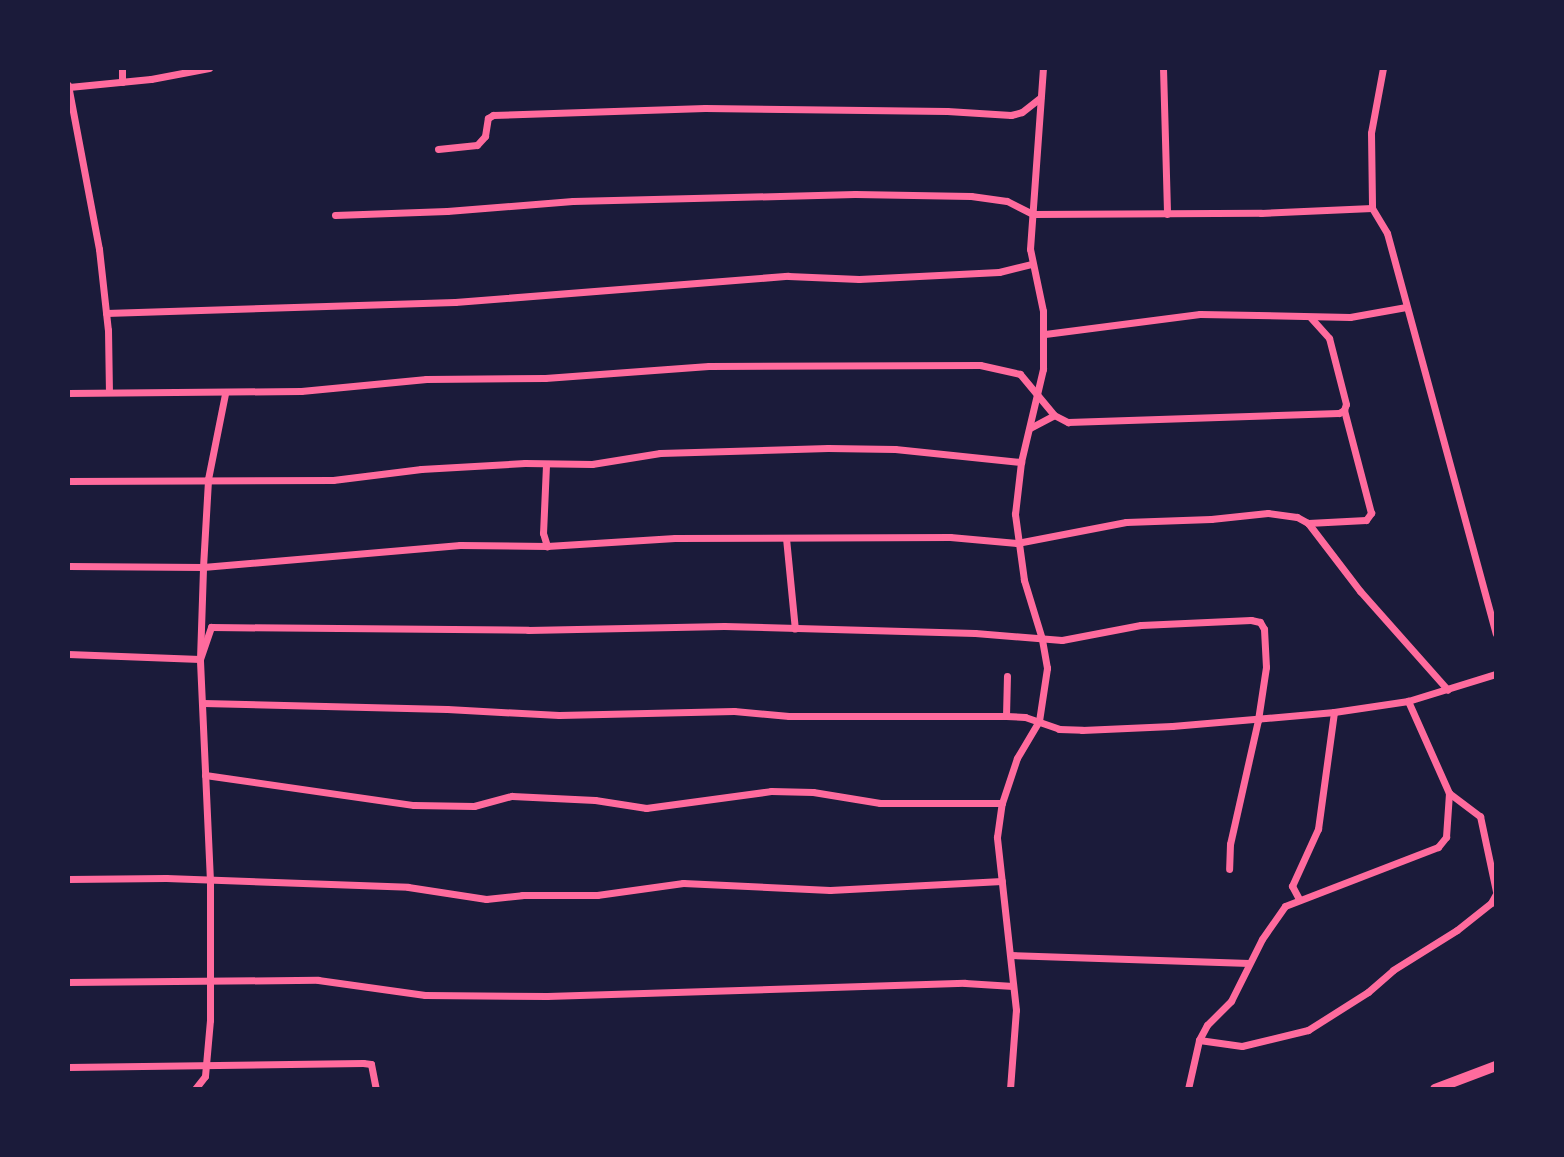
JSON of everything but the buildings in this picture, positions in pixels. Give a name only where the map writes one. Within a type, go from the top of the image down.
[{"type":"main road","points":[[1435,1089],[1496,1066]]},
{"type":"street","points":[[122,68],[122,82]]},
{"type":"street","points":[[110,392],[99,249],[69,86],[122,82],[208,68]]},
{"type":"street","points":[[1010,1089],[1016,1010],[997,837],[1002,803],[1017,758],[1040,722],[1047,668],[1017,543],[1016,491],[1038,398],[1045,334],[1040,290],[1032,264],[1043,68]]},
{"type":"street","points":[[1163,68],[1167,214]]},
{"type":"street","points":[[1383,68],[1371,133],[1372,208],[1387,233],[1496,633]]},
{"type":"street","points":[[438,149],[477,145],[485,136],[488,118],[493,115],[705,108],[947,111],[1011,115],[1022,112],[1040,98]]},
{"type":"street","points":[[335,215],[447,211],[573,201],[842,194],[971,196],[1006,201],[1033,214],[1167,214],[1372,208]]},
{"type":"street","points":[[106,313],[455,302],[788,276],[859,279],[999,272],[1032,264]]},
{"type":"street","points":[[1045,334],[1200,314],[1350,317],[1406,307]]},
{"type":"street","points":[[1308,523],[1366,520],[1371,513],[1344,410],[1346,404],[1329,338],[1310,317]]},
{"type":"street","points":[[68,393],[225,394],[301,391],[426,379],[545,377],[672,367],[980,365],[1020,374],[1054,415],[1068,422],[1162,416],[1219,418],[1339,413],[1344,410]]},
{"type":"street","points":[[195,1089],[203,1080],[206,1067],[211,979],[210,881],[200,659],[203,567],[208,479],[225,394]]},
{"type":"street","points":[[1031,428],[1054,415]]},
{"type":"street","points":[[68,481],[333,480],[421,469],[592,464],[660,453],[828,448],[895,449],[1021,462]]},
{"type":"street","points":[[546,465],[543,533],[547,545]]},
{"type":"street","points":[[68,566],[203,567],[460,545],[547,545],[631,538],[950,537],[1017,543],[1126,522],[1211,519],[1268,513],[1297,517],[1308,523],[1360,591],[1448,690]]},
{"type":"street","points":[[786,538],[795,629]]},
{"type":"street","points":[[200,659],[211,627],[528,631],[724,626],[975,633],[1062,640],[1141,625],[1195,621],[1260,622],[1264,629],[1266,667],[1258,720],[1230,844],[1229,869]]},
{"type":"street","points":[[68,654],[200,659]]},
{"type":"street","points":[[203,703],[447,709],[559,715],[734,711],[789,716],[1006,716],[1040,722],[1059,729],[1082,730],[1258,720],[1334,712],[1408,701],[1496,674]]},
{"type":"street","points":[[1006,716],[1007,676]]},
{"type":"street","points":[[1199,1040],[1242,1046],[1308,1030],[1368,992],[1393,970],[1457,930],[1491,903],[1496,892],[1479,816],[1450,793],[1408,701]]},
{"type":"street","points":[[1299,899],[1292,886],[1318,830],[1334,712]]},
{"type":"street","points":[[205,775],[414,805],[474,806],[512,796],[595,800],[646,808],[771,791],[813,792],[880,803],[1002,803]]},
{"type":"street","points":[[1188,1089],[1199,1040],[1206,1025],[1231,1001],[1249,963],[1285,906],[1438,847],[1448,829],[1450,793]]},
{"type":"street","points":[[68,879],[166,878],[408,887],[486,899],[522,895],[597,895],[683,883],[830,890],[1002,881]]},
{"type":"street","points":[[1011,955],[1249,963]]},
{"type":"street","points":[[68,982],[318,980],[425,995],[547,996],[965,983],[1013,986]]},
{"type":"street","points":[[68,1067],[363,1063],[371,1064],[376,1089]]}]
